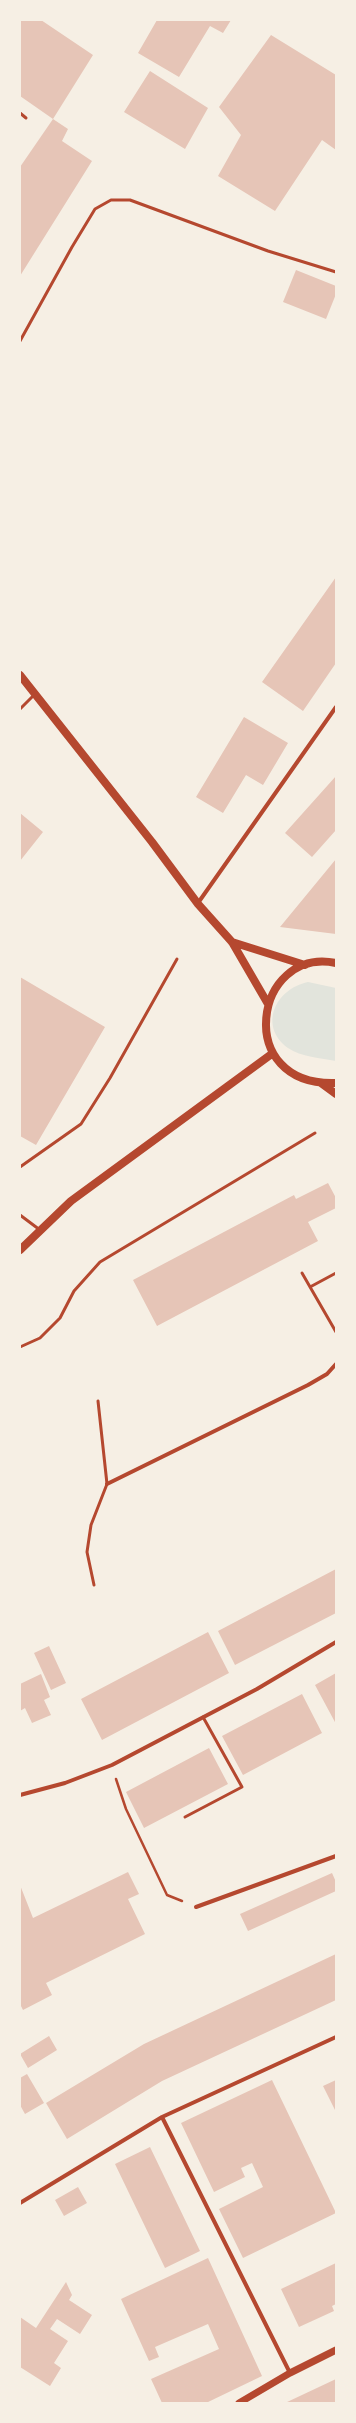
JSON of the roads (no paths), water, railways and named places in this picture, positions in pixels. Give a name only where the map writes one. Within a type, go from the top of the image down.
[{"type":"main road","points":[[20,675],[198,904],[232,942],[268,1004]]},
{"type":"main road","points":[[232,942],[305,966]]},
{"type":"main road","points":[[336,963],[321,962],[305,966],[290,973],[278,985],[268,1004],[265,1024],[267,1039],[273,1053],[286,1069],[297,1076],[321,1083],[336,1083]]},
{"type":"main road","points":[[20,1250],[71,1201],[273,1053]]},
{"type":"main road","points":[[321,1083],[336,1094]]},
{"type":"street","points":[[198,904],[336,707]]},
{"type":"street","points":[[107,1484],[308,1385],[328,1374],[336,1364]]},
{"type":"street","points":[[20,1795],[65,1783],[112,1765],[203,1717],[336,1642]]},
{"type":"street","points":[[196,1907],[336,1856]]},
{"type":"street","points":[[20,2203],[162,2117],[336,2037]]},
{"type":"street","points":[[162,2117],[290,2373]]},
{"type":"street","points":[[239,2403],[290,2373],[336,2350]]},
{"type":"lane","points":[[20,113],[26,118]]},
{"type":"lane","points":[[20,341],[72,247],[95,209],[111,200],[130,200],[268,251],[336,272]]},
{"type":"lane","points":[[20,709],[35,694]]},
{"type":"lane","points":[[20,1167],[80,1124],[110,1078],[177,959]]},
{"type":"lane","points":[[20,1347],[40,1338],[60,1318],[74,1291],[100,1262],[315,1133]]},
{"type":"lane","points":[[20,1215],[40,1230]]},
{"type":"lane","points":[[302,1272],[336,1332]]},
{"type":"lane","points":[[310,1287],[336,1273]]},
{"type":"lane","points":[[94,1585],[87,1552],[91,1525],[107,1484],[98,1401]]},
{"type":"lane","points":[[184,1817],[242,1787],[203,1717]]}]
